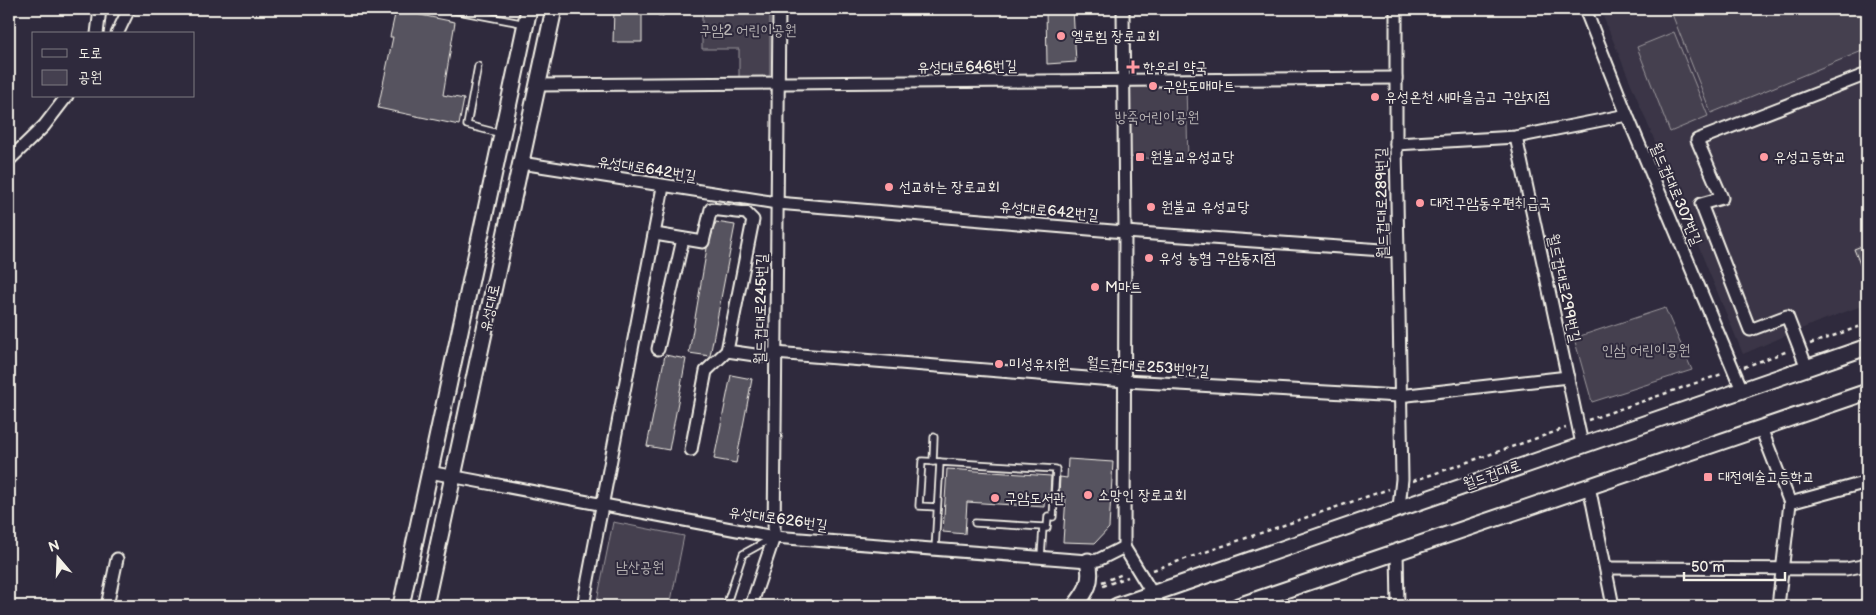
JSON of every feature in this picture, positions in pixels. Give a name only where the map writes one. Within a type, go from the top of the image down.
[{"type":"street","points":[[97,32],[100,9]]},
{"type":"street","points":[[118,32],[129,9]]},
{"type":"street","name":"유성대로","points":[[400,606],[530,9]]},
{"type":"street","name":"유성대로","points":[[425,606],[554,9]]},
{"type":"street","name":"월드컵대로245번길","points":[[751,606],[774,537],[779,9]]},
{"type":"street","points":[[1123,9],[1126,381],[1124,548],[1156,600]]},
{"type":"street","name":"월드컵대로289번길","points":[[1396,9],[1399,396],[1402,479],[1399,507]]},
{"type":"street","name":"월드컵대로307번길","points":[[1585,9],[1627,115],[1742,390]]},
{"type":"street","points":[[1807,368],[1787,316],[1750,330],[1701,204],[1722,198],[1697,140],[1867,74]]},
{"type":"street","name":"유성대로646번길","points":[[538,85],[779,85],[1396,78]]},
{"type":"street","points":[[9,160],[44,126],[65,98]]},
{"type":"street","points":[[1396,144],[1516,137],[1627,115]]},
{"type":"street","name":"월드컵대로299번길","points":[[1516,137],[1582,444]]},
{"type":"street","name":"유성대로642번길","points":[[521,163],[777,203],[1125,232],[1398,251]]},
{"type":"street","points":[[583,606],[663,186]]},
{"type":"street","points":[[654,234],[703,242],[711,209],[746,213],[753,220],[727,351],[706,371],[691,450]]},
{"type":"street","points":[[658,349],[683,239]]},
{"type":"street","name":"월드컵대로","points":[[1117,606],[1156,600],[1399,507],[1867,347]]},
{"type":"street","name":"월드컵대로253번안길","points":[[727,351],[762,356],[775,353],[1126,381],[1399,396]]},
{"type":"street","points":[[1399,396],[1568,378]]},
{"type":"street","points":[[1238,606],[1254,603],[1397,552],[1867,392]]},
{"type":"street","points":[[1760,428],[1790,503],[1778,606]]},
{"type":"street","name":"유성대로626번길","points":[[429,472],[774,537],[1088,561],[1098,560],[1124,548]]},
{"type":"street","points":[[1790,503],[1867,482]]},
{"type":"street","points":[[1589,486],[1613,606]]},
{"type":"street","points":[[1397,552],[1398,606]]},
{"type":"street","points":[[107,606],[117,559]]},
{"type":"street","points":[[1075,606],[1089,586],[1092,575],[1088,561]]},
{"type":"street","points":[[1606,568],[1846,569],[1867,565]]},
{"type":"lane","points":[[448,9],[526,24]]},
{"type":"lane","points":[[478,66],[467,124],[502,134]]},
{"type":"lane","points":[[933,462],[934,437]]},
{"type":"lane","points":[[937,507],[920,506],[922,461],[1056,469],[1053,517],[1048,516],[1047,528],[975,523]]},
{"type":"lane","points":[[934,550],[940,462]]},
{"type":"lane","points":[[1042,557],[1043,527]]},
{"type":"lane","points":[[726,606],[743,554],[774,537]]},
{"type":"path","points":[[1813,343],[1867,324]]},
{"type":"path","points":[[1751,364],[1785,352]]},
{"type":"path","points":[[1596,418],[1720,375]]},
{"type":"path","points":[[1428,475],[1562,429]]},
{"type":"path","points":[[1159,568],[1383,491]]},
{"type":"path","points":[[1098,583],[1123,574]]},
{"type":"path","points":[[1095,589],[1126,578]]},
{"type":"shaded area","name":"유성고등학교","points":[[1600,9],[1867,9],[1867,304],[1815,323],[1743,354]]},
{"type":"green space","name":"구암2 어린이공원","points":[[702,9],[770,9],[770,80],[739,80],[739,49],[702,49]]},
{"type":"green space","points":[[1670,9],[1867,9],[1867,49],[1711,113]]},
{"type":"green space","points":[[1674,32],[1708,116],[1670,132],[1637,47]]},
{"type":"green space","name":"방죽어린이공원","points":[[1186,86],[1188,161],[1130,157],[1125,87]]},
{"type":"green space","name":"인삼 어린이공원","points":[[1665,308],[1692,370],[1592,402],[1574,338]]},
{"type":"green space","name":"남산공원","points":[[613,522],[684,536],[670,606],[596,606]]},
{"type":"building","points":[[614,9],[642,9],[642,42],[613,42]]},
{"type":"building","name":"엘로힘 장로교회","points":[[1046,9],[1073,9],[1076,62],[1047,64]]},
{"type":"building","points":[[396,10],[455,22],[443,95],[464,99],[459,125],[378,108],[393,37],[390,37]]},
{"type":"building","points":[[716,222],[735,225],[710,356],[689,353],[707,248]]},
{"type":"building","points":[[1867,244],[1867,282],[1854,249]]},
{"type":"building","points":[[665,355],[686,359],[669,450],[647,446]]},
{"type":"building","points":[[731,375],[752,379],[736,463],[714,459]]},
{"type":"building","name":"소망인 장로교회","points":[[1068,459],[1113,462],[1109,528],[1095,543],[1063,542],[1066,496],[1059,495],[1060,477],[1067,478]]},
{"type":"building","name":"구암도서관","points":[[947,469],[1051,476],[1050,495],[1045,494],[1044,507],[967,502],[965,534],[943,532]]},
{"type":"place","name":"엘로힘 장로교회","points":[[1061,36]]},
{"type":"place","name":"한우리 약국","points":[[1133,67]]},
{"type":"place","name":"구암도매마트","points":[[1153,86]]},
{"type":"place","name":"유성온천 새마을금고 구암지점","points":[[1375,97]]},
{"type":"place","name":"원불교유성교당","points":[[1140,157]]},
{"type":"place","name":"유성고등학교","points":[[1764,157]]},
{"type":"place","name":"선교하는 장로교회","points":[[889,187]]},
{"type":"place","name":"대전구암동우편취급국","points":[[1420,203]]},
{"type":"place","name":"원불교 유성교당","points":[[1151,207]]},
{"type":"place","name":"유성 농협 구암동지점","points":[[1149,258]]},
{"type":"place","name":"M마트","points":[[1095,287]]},
{"type":"place","name":"미성유치원","points":[[999,364]]},
{"type":"place","name":"대전예술고등학교","points":[[1708,477]]},
{"type":"place","name":"소망인 장로교회","points":[[1088,495]]},
{"type":"place","name":"구암도서관","points":[[995,498]]}]
